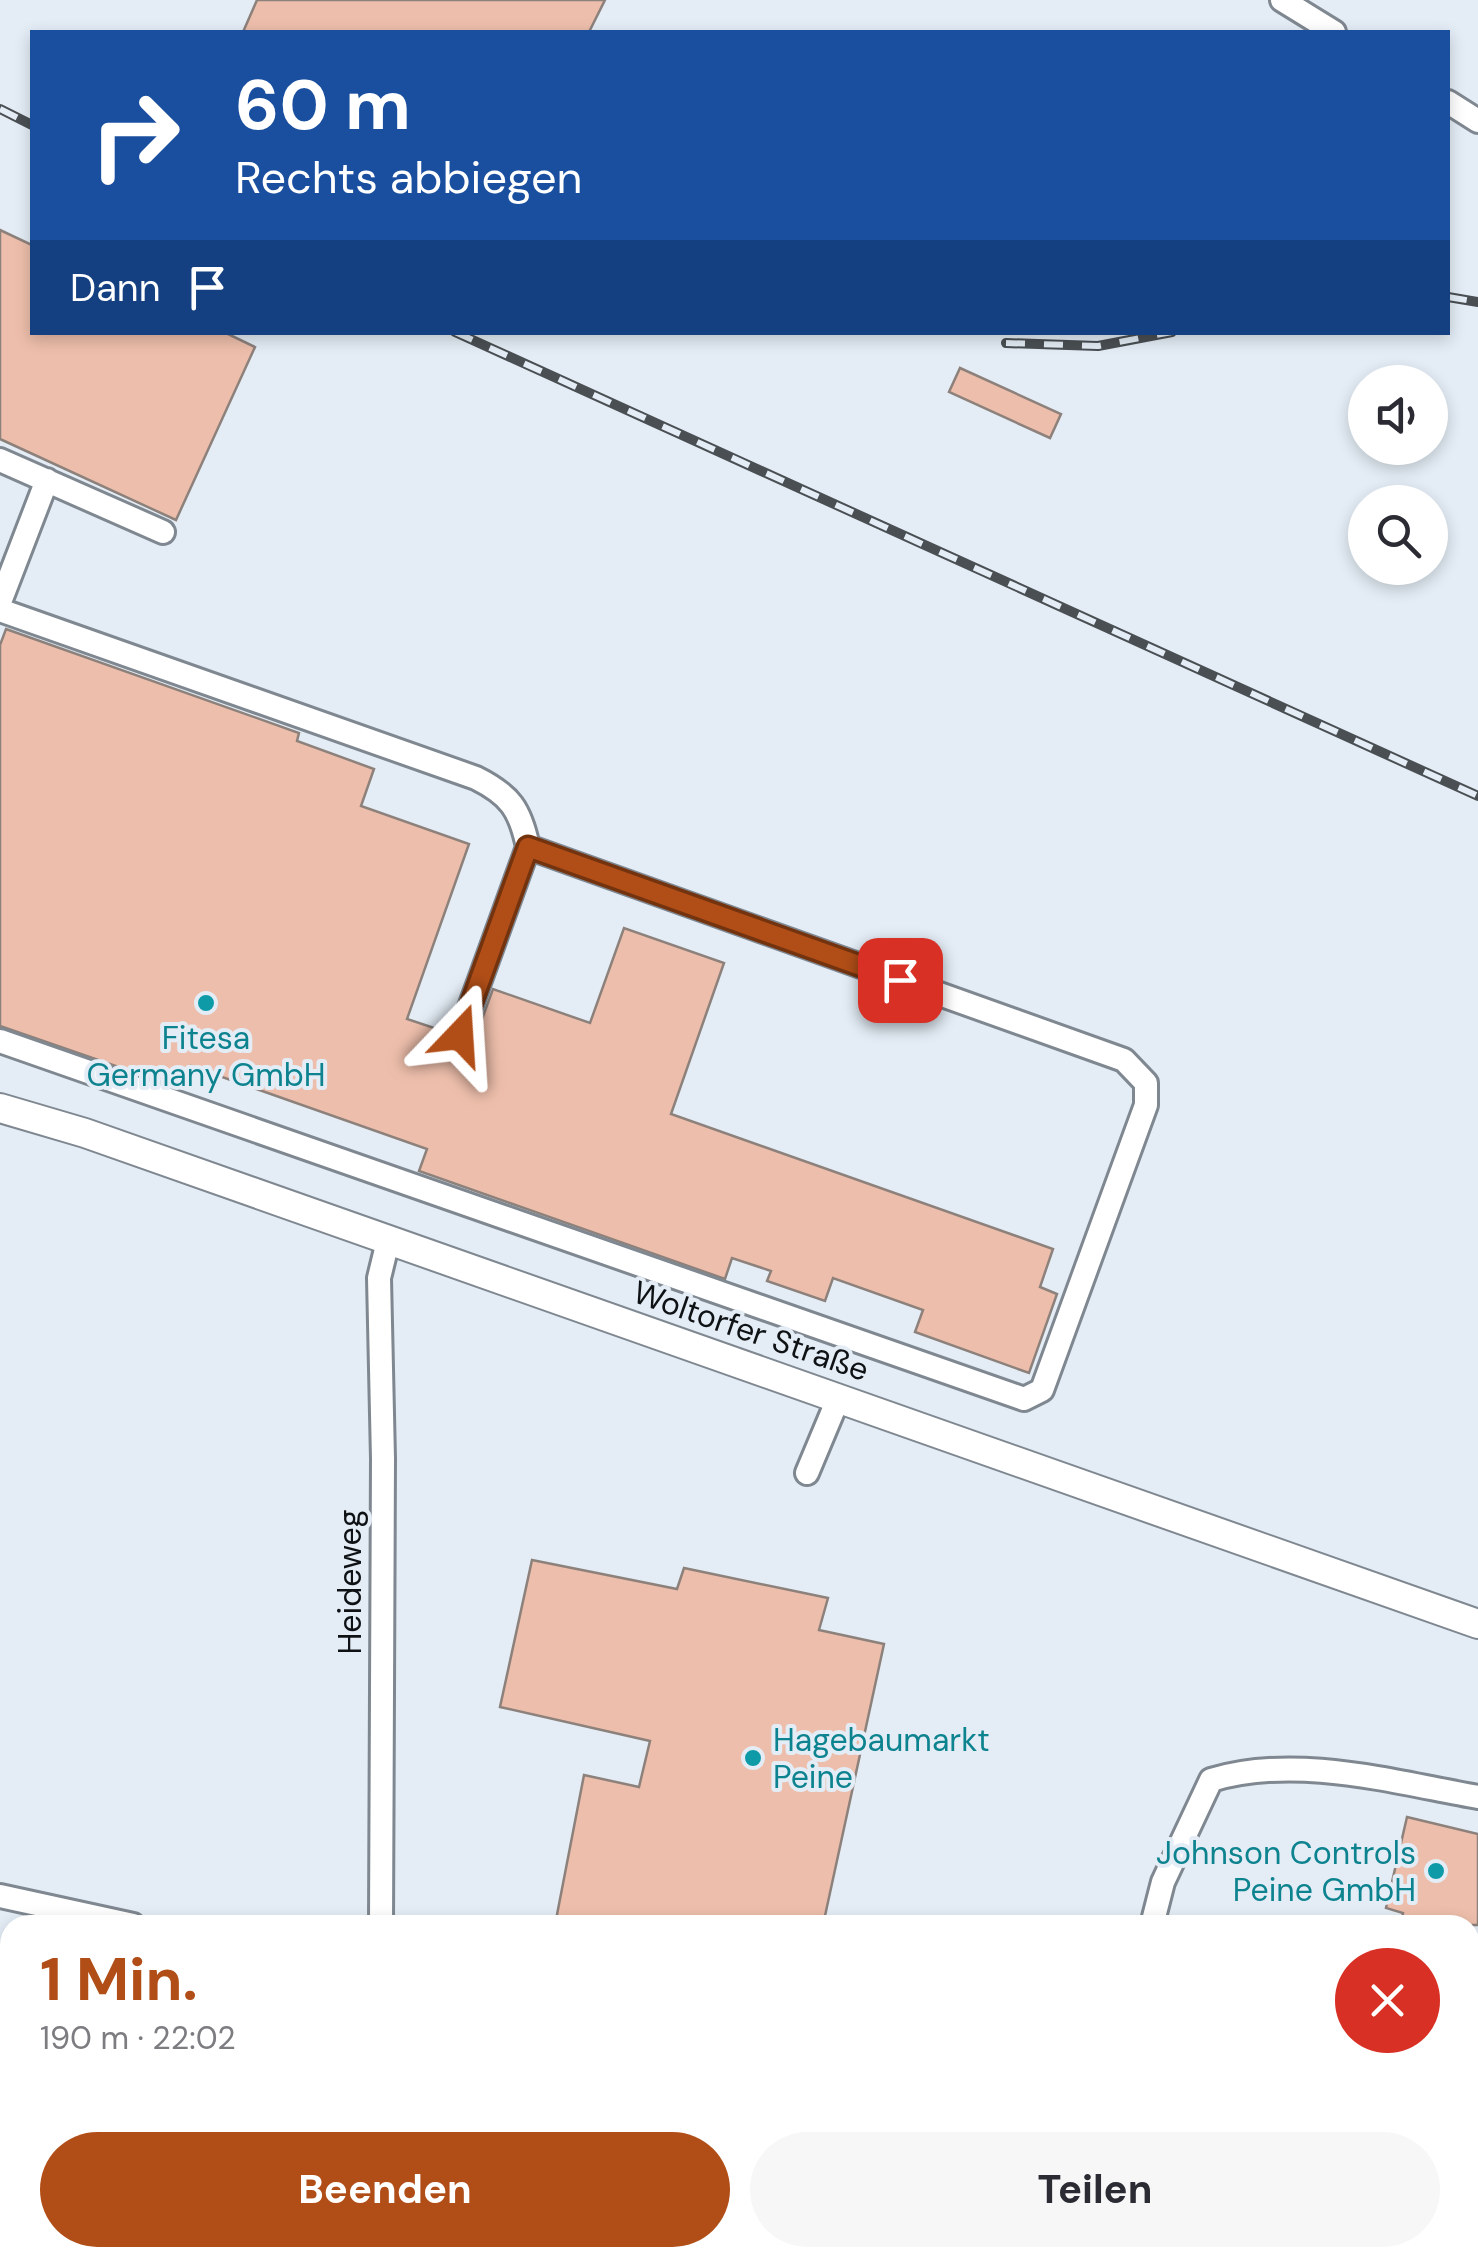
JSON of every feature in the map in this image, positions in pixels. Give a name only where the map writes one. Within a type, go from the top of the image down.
[{"type":"main road","name":"Woltorfer Straße","points":[[0,1108],[85,1133],[1478,1624]]},
{"type":"street","points":[[1282,0],[1331,30]]},
{"type":"street","points":[[1450,103],[1478,121]]},
{"type":"street","points":[[0,460],[162,532]]},
{"type":"street","points":[[0,602],[48,480]]},
{"type":"street","points":[[0,610],[476,778],[503,792],[522,820],[528,847],[460,1035]]},
{"type":"street","points":[[0,1041],[1024,1399],[1042,1390],[1146,1105],[1146,1083],[1124,1060],[528,847]]},
{"type":"street","name":"Heideweg","points":[[381,1915],[384,1459],[379,1278],[388,1240]]},
{"type":"street","points":[[807,1473],[838,1399]]},
{"type":"street","points":[[1155,1915],[1163,1882],[1211,1780],[1241,1771],[1336,1772],[1478,1797]]},
{"type":"street","points":[[0,1896],[88,1915]]},
{"type":"building","points":[[257,0],[605,0],[590,30],[244,30]]},
{"type":"building","points":[[0,230],[30,244],[30,335],[230,335],[255,347],[176,520],[0,439]]},
{"type":"building","points":[[960,368],[1061,414],[1050,438],[949,392]]},
{"type":"building","name":"Fitesa Germany GmbH","points":[[6,629],[299,733],[297,741],[374,769],[361,806],[469,844],[407,1019],[446,1032],[448,1044],[454,1049],[464,1049],[474,1041],[493,989],[590,1023],[624,928],[724,963],[671,1114],[1053,1249],[1040,1287],[1057,1294],[1029,1373],[915,1332],[923,1310],[833,1278],[825,1301],[767,1281],[771,1271],[732,1258],[725,1279],[419,1171],[427,1149],[191,1066],[182,1089],[0,1026],[0,645]]},
{"type":"building","name":"Hagebaumarkt Peine","points":[[532,1560],[677,1589],[684,1568],[828,1598],[819,1630],[884,1644],[825,1915],[557,1915],[584,1775],[639,1787],[650,1741],[500,1707]]},
{"type":"building","name":"Johnson Controls Peine GmbH","points":[[1407,1817],[1478,1834],[1478,1915],[1402,1915],[1386,1908]]},
{"type":"railway","points":[[0,109],[30,124]]},
{"type":"railway","points":[[1450,297],[1478,302]]},
{"type":"railway","points":[[462,335],[1478,796]]},
{"type":"railway","points":[[1006,343],[1098,346],[1156,335]]},
{"type":"place","name":"Fitesa Germany GmbH","points":[[206,1003]]},
{"type":"place","name":"Hagebaumarkt Peine","points":[[753,1758]]},
{"type":"place","name":"Johnson Controls Peine GmbH","points":[[1436,1871]]},
{"type":"route","points":[[460,1035],[528,847],[900,980]]}]
